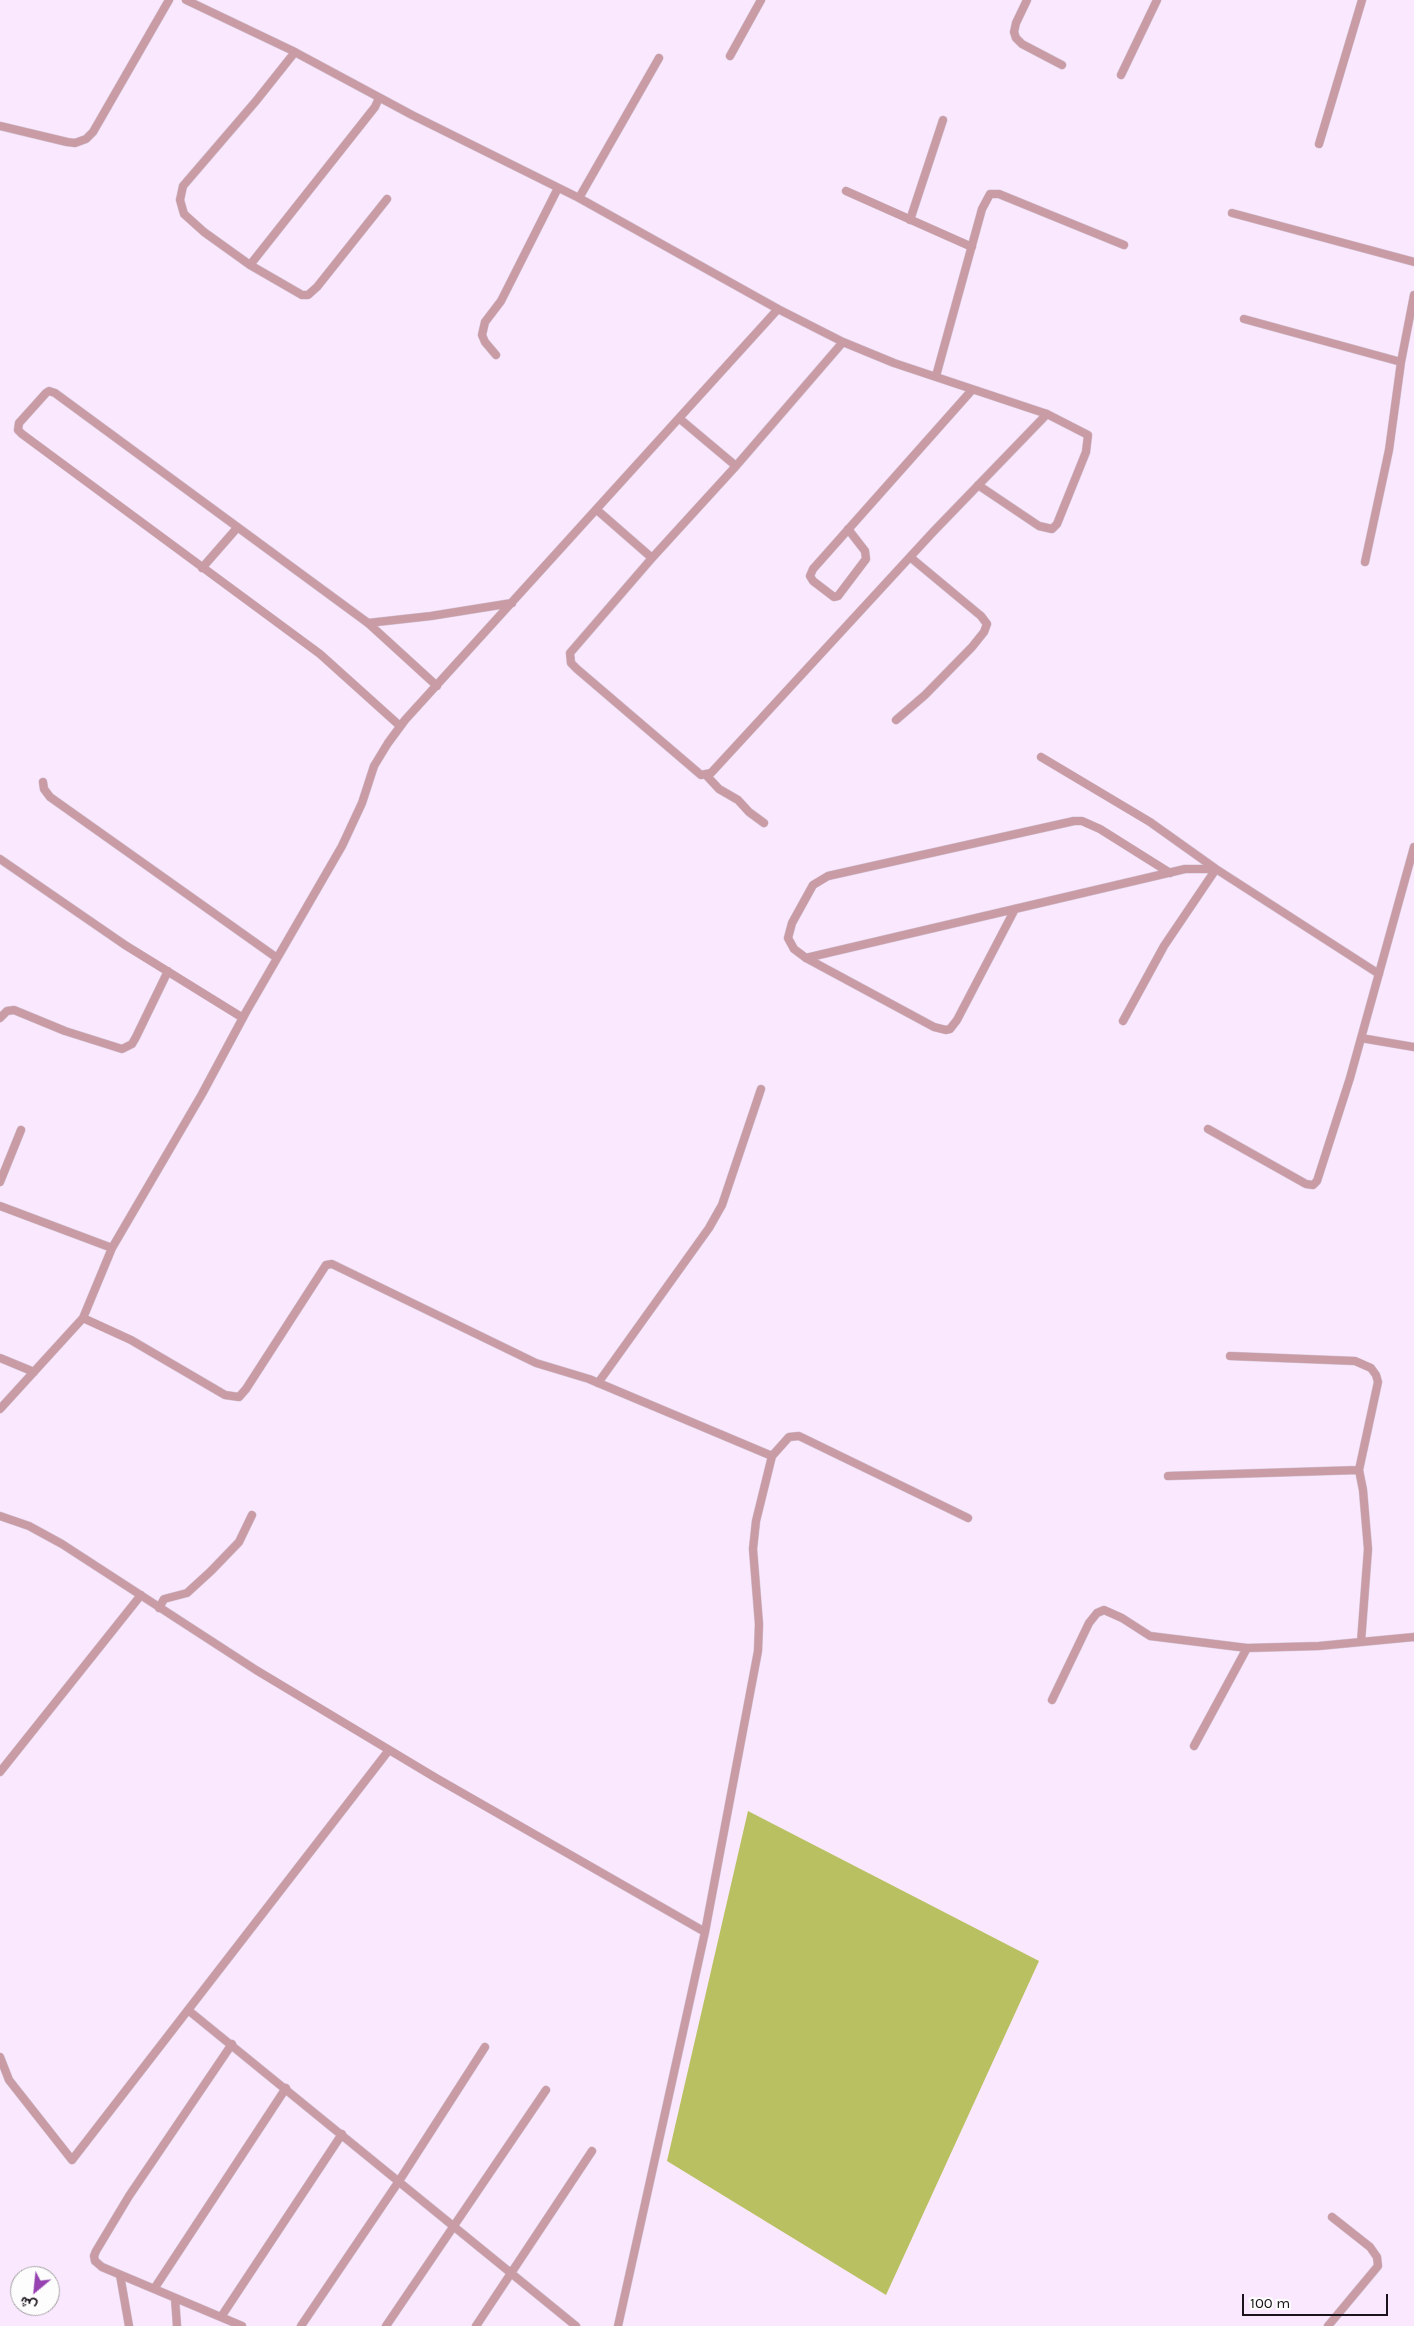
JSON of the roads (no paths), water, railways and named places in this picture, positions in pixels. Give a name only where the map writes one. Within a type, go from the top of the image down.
[{"type":"street","points":[[0,126],[67,142],[75,143],[86,139],[93,132],[167,2],[158,0]]},
{"type":"street","points":[[186,0],[295,52],[379,98],[580,198],[778,309],[844,342],[972,390],[1047,414],[1085,432],[1088,438],[1086,452],[1054,527],[1048,529],[1039,526],[978,485]]},
{"type":"street","points":[[730,56],[760,0]]},
{"type":"street","points":[[1027,0],[1016,24],[1014,32],[1016,38],[1022,44],[1062,65]]},
{"type":"street","points":[[1120,75],[1157,0]]},
{"type":"street","points":[[1319,144],[1362,0]]},
{"type":"street","points":[[295,52],[256,101],[188,178],[181,191],[181,207],[191,221],[250,265],[302,295],[308,295],[317,287],[387,200]]},
{"type":"street","points":[[580,198],[659,58]]},
{"type":"street","points":[[250,265],[375,107],[379,98]]},
{"type":"street","points":[[910,220],[943,120]]},
{"type":"street","points":[[496,355],[485,342],[482,334],[485,322],[501,301],[558,188]]},
{"type":"street","points":[[846,191],[972,248]]},
{"type":"street","points":[[936,376],[984,204],[988,196],[993,193],[1124,245]]},
{"type":"street","points":[[1232,212],[1414,262]]},
{"type":"street","points":[[1365,562],[1389,450],[1401,362],[1414,295]]},
{"type":"street","points":[[0,1409],[83,1318],[112,1248],[202,1094],[243,1018],[342,846],[362,803],[374,766],[400,726],[778,309]]},
{"type":"street","points":[[1244,319],[1401,362]]},
{"type":"street","points":[[764,823],[748,812],[738,800],[719,788],[706,775],[701,775],[694,771],[577,668],[570,658],[573,648],[844,342]]},
{"type":"street","points":[[848,529],[865,550],[866,559],[838,596],[834,597],[813,581],[811,573],[817,563],[972,390]]},
{"type":"street","points":[[400,726],[320,654],[22,434],[18,430],[19,423],[46,393],[49,391],[55,393],[368,623],[436,686]]},
{"type":"street","points":[[706,775],[748,733],[978,485],[1047,414]]},
{"type":"street","points":[[680,419],[736,466]]},
{"type":"street","points":[[597,510],[652,558]]},
{"type":"street","points":[[202,568],[237,528]]},
{"type":"street","points":[[896,720],[925,695],[975,643],[984,632],[987,624],[981,616],[910,558]]},
{"type":"street","points":[[368,623],[431,616],[512,603]]},
{"type":"street","points":[[1041,758],[1150,822],[1216,870],[1379,974]]},
{"type":"street","points":[[43,782],[44,789],[50,797],[277,958]]},
{"type":"street","points":[[1015,909],[957,1020],[950,1029],[946,1030],[934,1027],[806,958],[791,944],[789,930],[813,886],[828,876],[1059,824],[1082,821],[1100,828],[1170,873]]},
{"type":"street","points":[[1208,1129],[1306,1184],[1313,1185],[1319,1178],[1361,1038],[1414,847]]},
{"type":"street","points":[[0,859],[125,945],[243,1018]]},
{"type":"street","points":[[806,958],[1170,873],[1194,868],[1216,870]]},
{"type":"street","points":[[1123,1021],[1164,946],[1216,870]]},
{"type":"street","points":[[0,1018],[7,1012],[14,1010],[65,1031],[122,1049],[132,1044],[168,971]]},
{"type":"street","points":[[1361,1038],[1414,1047]]},
{"type":"street","points":[[598,1384],[709,1228],[722,1205],[761,1089]]},
{"type":"street","points":[[0,1182],[21,1130]]},
{"type":"street","points":[[0,1206],[112,1248]]},
{"type":"street","points":[[83,1318],[131,1340],[225,1395],[239,1397],[326,1266],[332,1264],[536,1363],[598,1384],[772,1456]]},
{"type":"street","points":[[1230,1356],[1355,1362],[1371,1368],[1376,1375],[1378,1382],[1359,1470],[1363,1490],[1368,1549],[1361,1642]]},
{"type":"street","points":[[0,1358],[34,1372]]},
{"type":"street","points":[[618,2326],[705,1932],[760,1638],[753,1549],[756,1521],[772,1456],[789,1437],[799,1436],[968,1518]]},
{"type":"street","points":[[1168,1476],[1359,1470]]},
{"type":"street","points":[[160,1608],[164,1599],[186,1593],[211,1571],[239,1542],[242,1532],[252,1515]]},
{"type":"street","points":[[0,1516],[29,1526],[62,1544],[256,1670],[389,1750],[705,1932]]},
{"type":"street","points":[[0,1772],[140,1596]]},
{"type":"street","points":[[1052,1700],[1089,1623],[1097,1612],[1104,1610],[1122,1618],[1150,1636],[1247,1648],[1319,1646],[1414,1637]]},
{"type":"street","points":[[1194,1746],[1247,1648]]},
{"type":"street","points":[[0,2057],[9,2080],[72,2160],[389,1750]]},
{"type":"street","points":[[188,2010],[576,2326]]},
{"type":"street","points":[[232,2044],[129,2196],[94,2256],[98,2264],[120,2275],[242,2326]]},
{"type":"street","points":[[301,2326],[399,2181],[485,2047]]},
{"type":"street","points":[[154,2289],[286,2088]]},
{"type":"street","points":[[386,2326],[546,2090]]},
{"type":"street","points":[[220,2317],[342,2134]]},
{"type":"street","points":[[476,2326],[592,2151]]},
{"type":"street","points":[[1328,2326],[1378,2266],[1377,2257],[1370,2247],[1332,2217]]},
{"type":"street","points":[[120,2275],[129,2326]]},
{"type":"street","points":[[175,2298],[177,2326]]},
{"type":"street","points":[[562,2326],[567,2318]]}]
